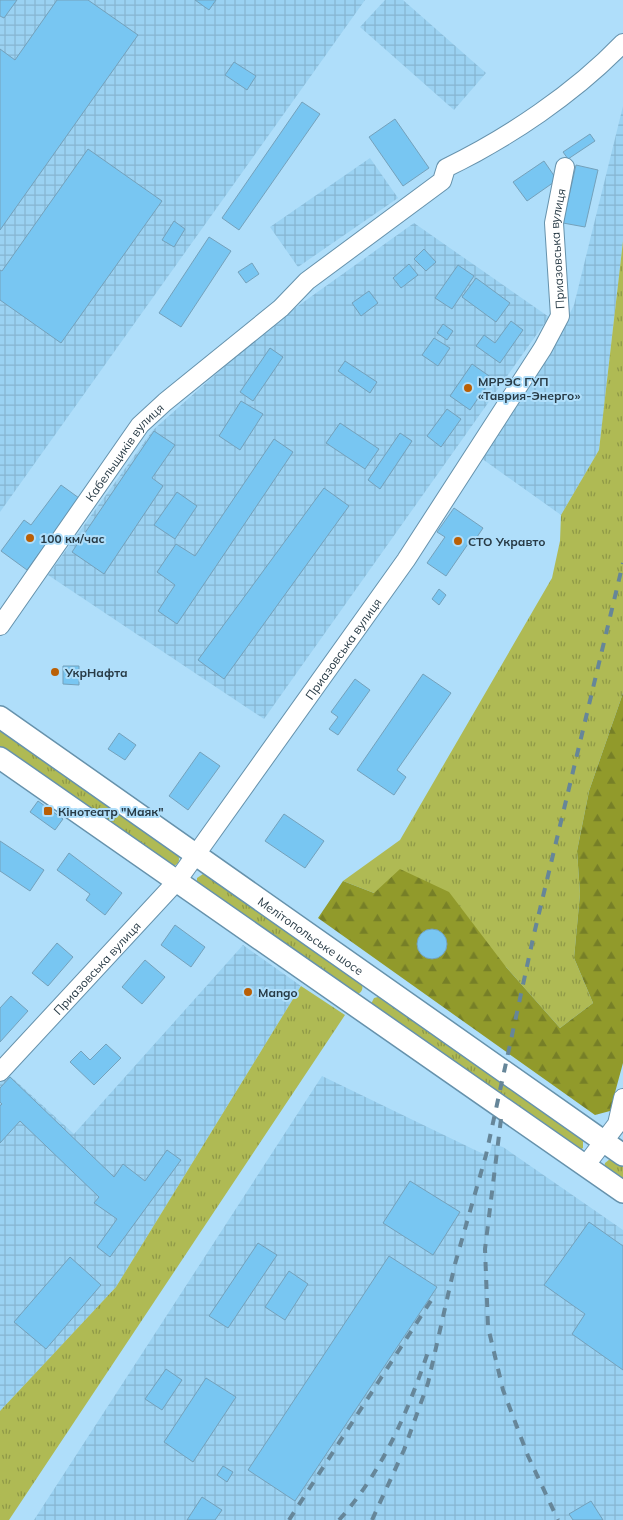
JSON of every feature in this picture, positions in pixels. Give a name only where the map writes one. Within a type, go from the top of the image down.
[{"type":"main road","name":"Мелітопольське шосе","points":[[0,716],[623,1155]]},
{"type":"main road","points":[[0,758],[623,1192]]},
{"type":"street","name":"Кабельщиків вулиця","points":[[0,626],[140,425],[165,402],[281,308],[307,281],[442,181],[446,168],[479,152],[552,104],[602,64],[623,43]]},
{"type":"street","name":"Приазовська вулиця","points":[[0,1072],[177,881],[406,560],[543,348],[560,316],[554,222],[566,167]]},
{"type":"street","points":[[586,1166],[617,1124],[623,1098]]},
{"type":"shaded area","points":[[0,0],[365,0],[0,512]]},
{"type":"shaded area","points":[[385,0],[403,0],[486,73],[454,110],[360,27]]},
{"type":"shaded area","points":[[623,106],[623,241],[599,450],[561,515],[481,458],[549,355],[574,305]]},
{"type":"shaded area","points":[[370,158],[398,198],[298,267],[270,227]]},
{"type":"shaded area","points":[[414,223],[549,317],[264,719],[48,575],[153,430],[270,326]]},
{"type":"shaded area","points":[[243,945],[301,986],[116,1287],[0,1411],[0,1083],[8,1074],[74,1134]]},
{"type":"shaded area","points":[[322,1076],[489,1156],[492,1144],[503,1147],[623,1230],[623,1520],[34,1520]]},
{"type":"green space","points":[[623,241],[623,693],[589,791],[577,851],[580,894],[574,958],[593,1003],[560,1028],[506,967],[374,893],[343,881],[400,840],[552,578],[560,541],[561,515],[599,450]]},
{"type":"green space","points":[[623,693],[623,1063],[610,1111],[595,1115],[318,918],[343,881],[374,893],[400,869],[449,892],[506,967],[560,1028],[593,1003],[574,958],[580,894],[577,851],[589,791]]},
{"type":"green space","points":[[0,731],[178,855],[178,863],[175,866],[170,866],[0,747]]},
{"type":"green space","points":[[203,874],[361,983],[361,992],[356,995],[197,883],[197,878]]},
{"type":"green space","points":[[301,986],[345,1015],[9,1520],[0,1520],[0,1411],[116,1287]]},
{"type":"green space","points":[[378,997],[500,1079],[583,1139],[583,1148],[580,1150],[371,1004],[374,998]]},
{"type":"green space","points":[[610,1159],[623,1167],[623,1183],[604,1168],[605,1163]]},
{"type":"building","points":[[0,0],[17,0],[4,18],[0,16]]},
{"type":"building","points":[[57,0],[88,0],[138,35],[0,230],[0,49],[15,60]]},
{"type":"building","points":[[195,0],[216,0],[209,10]]},
{"type":"building","points":[[234,62],[256,76],[247,90],[225,75]]},
{"type":"building","points":[[302,102],[320,114],[239,230],[222,218]]},
{"type":"building","points":[[395,119],[429,168],[403,186],[369,137]]},
{"type":"building","points":[[590,134],[595,141],[568,159],[563,152]]},
{"type":"building","points":[[88,149],[162,201],[61,343],[0,300],[0,270],[2,271]]},
{"type":"building","points":[[544,161],[557,180],[527,201],[513,182]]},
{"type":"building","points":[[576,165],[598,170],[585,227],[563,223]]},
{"type":"building","points":[[174,221],[185,229],[174,247],[162,240]]},
{"type":"building","points":[[209,237],[231,251],[181,327],[159,313]]},
{"type":"building","points":[[424,249],[436,262],[426,271],[414,259]]},
{"type":"building","points":[[252,263],[259,274],[246,283],[238,272]]},
{"type":"building","points":[[409,264],[418,275],[401,288],[393,278]]},
{"type":"building","points":[[458,265],[474,276],[452,309],[435,298]]},
{"type":"building","points":[[476,278],[510,303],[496,322],[462,297]]},
{"type":"building","points":[[369,291],[378,303],[361,316],[352,303]]},
{"type":"building","points":[[511,321],[523,330],[500,363],[476,346],[484,335],[495,343]]},
{"type":"building","points":[[443,324],[453,331],[447,340],[437,333]]},
{"type":"building","points":[[434,338],[450,348],[438,366],[422,355]]},
{"type":"building","points":[[270,348],[283,357],[253,401],[240,392]]},
{"type":"building","points":[[345,361],[377,382],[370,393],[338,371]]},
{"type":"building","points":[[472,364],[492,378],[470,410],[450,396]]},
{"type":"building","points":[[241,401],[263,414],[240,450],[219,436]]},
{"type":"building","points":[[447,409],[461,419],[441,447],[427,436]]},
{"type":"building","points":[[340,423],[379,449],[365,469],[326,443]]},
{"type":"building","points":[[154,431],[175,445],[152,478],[163,486],[104,574],[72,552]]},
{"type":"building","points":[[400,433],[412,441],[380,489],[368,480]]},
{"type":"building","points":[[274,439],[293,452],[177,624],[158,611],[175,585],[157,572],[176,544],[195,556]]},
{"type":"building","name":"100 км/час","points":[[61,485],[79,498],[27,570],[1,551],[24,520],[31,525]]},
{"type":"building","points":[[324,488],[349,506],[224,679],[198,660]]},
{"type":"building","points":[[177,492],[197,506],[175,539],[154,525]]},
{"type":"building","name":"СТО Укравто","points":[[454,508],[483,528],[471,546],[468,544],[446,576],[427,563],[445,537],[437,532]]},
{"type":"building","points":[[439,589],[446,595],[439,605],[432,599]]},
{"type":"building","points":[[63,666],[79,666],[79,685],[63,684]]},
{"type":"building","points":[[423,674],[451,693],[397,770],[406,777],[394,795],[357,770]]},
{"type":"building","points":[[355,679],[370,690],[338,735],[329,729],[338,717],[331,712]]},
{"type":"building","points":[[119,733],[136,745],[125,760],[108,749]]},
{"type":"building","points":[[200,752],[220,766],[188,810],[169,796]]},
{"type":"building","points":[[38,801],[63,819],[55,830],[30,812]]},
{"type":"building","points":[[284,814],[324,841],[305,868],[265,841]]},
{"type":"building","points":[[0,841],[44,870],[30,891],[0,871]]},
{"type":"building","points":[[69,853],[122,893],[105,915],[86,900],[90,894],[57,870]]},
{"type":"building","points":[[175,925],[205,947],[191,967],[161,945]]},
{"type":"building","points":[[432,929],[443,933],[447,944],[443,955],[432,959],[421,955],[417,944],[421,933]]},
{"type":"building","points":[[57,943],[73,957],[48,986],[32,973]]},
{"type":"building","points":[[145,960],[165,977],[142,1004],[122,987]]},
{"type":"building","points":[[11,996],[28,1011],[0,1042],[0,1008]]},
{"type":"building","points":[[106,1044],[121,1058],[94,1085],[70,1062],[81,1051],[90,1060]]},
{"type":"building","points":[[10,1077],[114,1177],[123,1164],[145,1181],[167,1150],[181,1160],[110,1257],[97,1247],[117,1219],[94,1203],[99,1197],[20,1121],[0,1143],[0,1106],[2,1104],[0,1102],[0,1088]]},
{"type":"building","points":[[410,1181],[460,1212],[433,1255],[383,1223]]},
{"type":"building","points":[[589,1222],[623,1246],[623,1370],[572,1334],[585,1314],[544,1285]]},
{"type":"building","points":[[258,1243],[277,1255],[228,1328],[209,1316]]},
{"type":"building","points":[[389,1256],[437,1287],[295,1501],[248,1470]]},
{"type":"building","points":[[70,1257],[101,1285],[46,1349],[14,1322]]},
{"type":"building","points":[[289,1271],[308,1284],[285,1320],[265,1307]]},
{"type":"building","points":[[166,1369],[182,1380],[162,1410],[145,1399]]},
{"type":"building","points":[[206,1378],[236,1397],[193,1462],[164,1442]]},
{"type":"building","points":[[223,1466],[233,1472],[227,1482],[217,1475]]},
{"type":"building","points":[[202,1497],[222,1510],[215,1520],[187,1520]]},
{"type":"building","points":[[591,1501],[603,1520],[573,1520],[569,1514]]},
{"type":"railway","points":[[372,1520],[404,1450],[428,1383],[455,1264],[486,1155],[534,934],[623,563]]},
{"type":"railway","points":[[501,1119],[485,1249],[488,1327],[503,1390],[528,1456],[558,1520]]},
{"type":"railway","points":[[289,1520],[434,1296]]},
{"type":"railway","points":[[339,1520],[355,1501],[382,1460],[404,1416],[430,1346]]},
{"type":"place","name":"МРРЭС ГУП «Таврия-Энерго»","points":[[468,388]]},
{"type":"place","name":"100 км/час","points":[[30,538]]},
{"type":"place","name":"СТО Укравто","points":[[458,541]]},
{"type":"place","name":"УкрНафта","points":[[55,672]]},
{"type":"place","name":"Кінотеатр \"Маяк\"","points":[[48,811]]},
{"type":"place","name":"Mango","points":[[248,992]]}]
